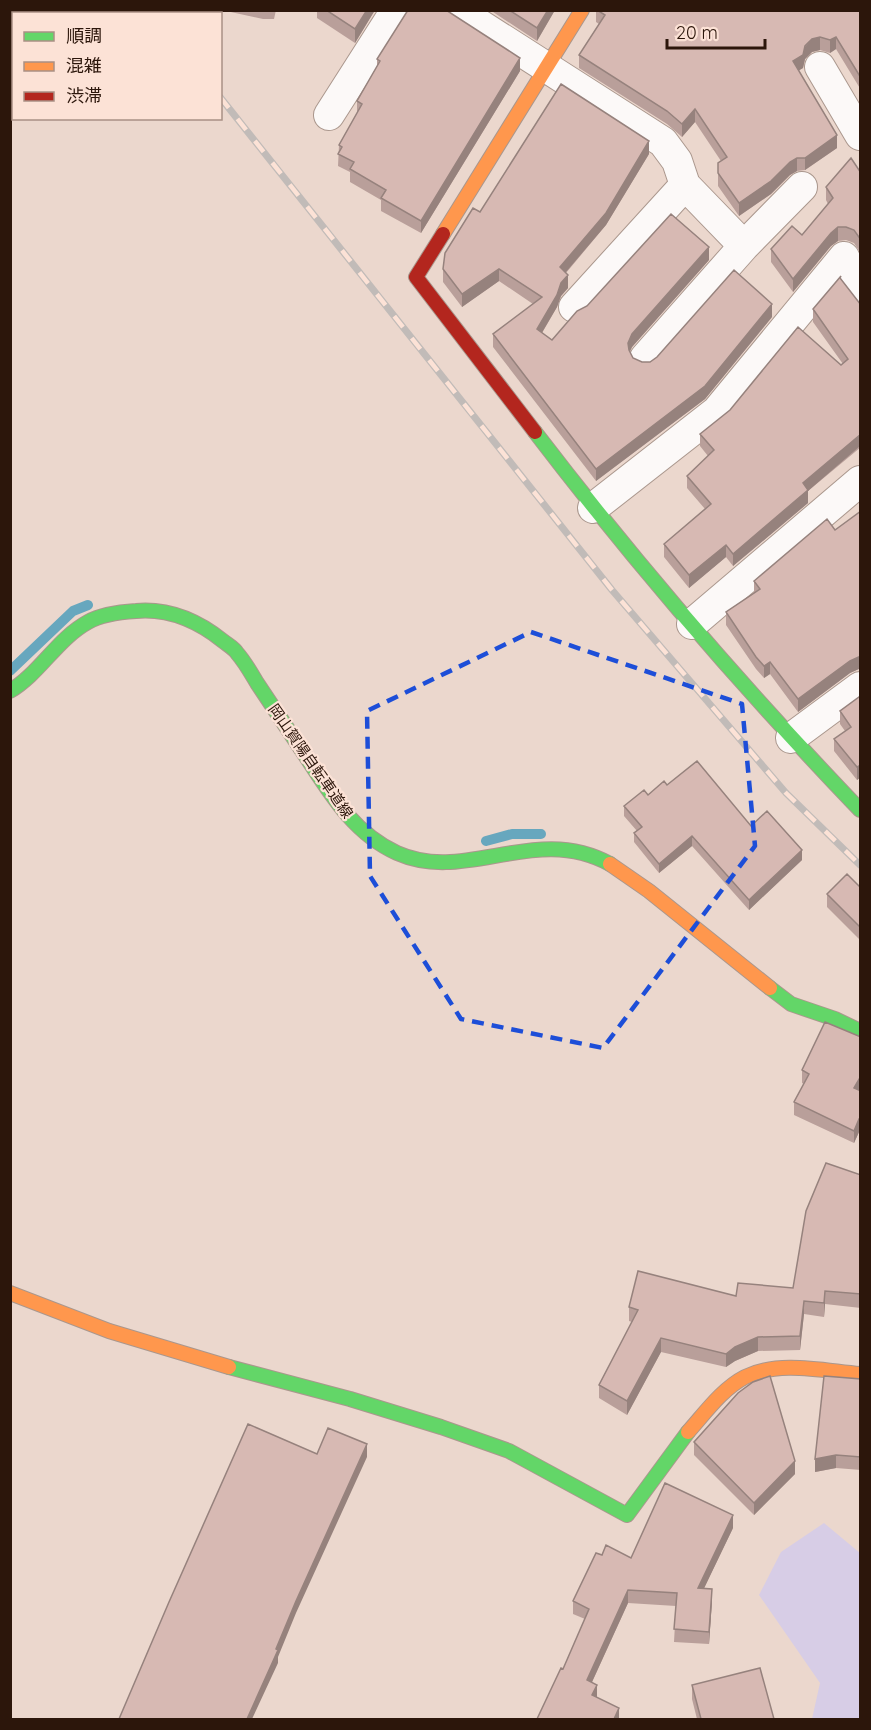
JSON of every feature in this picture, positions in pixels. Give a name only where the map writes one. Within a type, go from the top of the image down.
[{"type":"street","points":[[329,115],[396,10]]},
{"type":"street","points":[[457,10],[663,142],[677,161],[685,185],[744,246]]},
{"type":"street","points":[[582,10],[416,277],[593,508],[790,738],[861,810]]},
{"type":"street","points":[[820,67],[861,135]]},
{"type":"street","points":[[574,307],[685,185]]},
{"type":"street","points":[[645,358],[744,246],[802,187]]},
{"type":"street","points":[[593,508],[717,411],[844,257],[861,288]]},
{"type":"street","points":[[692,624],[861,482]]},
{"type":"street","name":"岡山賀陽自転車道線","points":[[10,691],[42,665],[63,641],[88,622],[114,613],[147,610],[191,619],[207,628],[237,652],[341,810],[384,848],[410,859],[436,862],[465,860],[515,851],[577,851],[607,863],[650,892],[791,1004],[806,1011],[843,1021],[861,1031]]},
{"type":"street","points":[[790,738],[861,687]]},
{"type":"street","points":[[10,1293],[109,1331],[184,1355],[350,1400],[509,1451],[627,1515],[711,1405],[732,1385],[758,1371],[861,1374]]},
{"type":"highlighted area","points":[[531,632],[742,704],[755,846],[603,1048],[461,1019],[370,876],[367,711]]},
{"type":"shaded area","points":[[824,1523],[860,1553],[860,1719],[812,1719],[820,1683],[759,1595],[781,1552]]},
{"type":"building","points":[[326,10],[367,10],[355,29]]},
{"type":"building","points":[[408,10],[446,10],[520,58],[421,221],[381,198],[386,190],[350,169],[354,162],[338,154],[342,147],[339,145],[362,104],[357,101],[380,61],[377,59]]},
{"type":"building","points":[[509,10],[548,10],[537,28]]},
{"type":"building","points":[[597,10],[861,10],[861,78],[836,37],[830,40],[820,37],[812,39],[805,46],[803,55],[793,61],[837,135],[805,158],[797,158],[790,162],[771,181],[739,203],[718,173],[718,163],[727,157],[695,109],[682,124],[667,111],[579,55],[605,15]]},
{"type":"building","points":[[561,84],[649,141],[606,213],[560,267],[568,275],[561,283],[557,295],[537,329],[552,340],[577,311],[587,306],[671,214],[709,247],[632,334],[628,343],[633,358],[642,362],[650,362],[657,357],[734,270],[772,304],[705,386],[596,469],[493,334],[542,297],[499,269],[462,294],[443,269],[445,253],[473,208],[480,212]]},
{"type":"building","points":[[851,158],[861,173],[861,240],[854,230],[838,227],[793,279],[771,249],[792,226],[802,235],[833,198],[826,187]]},
{"type":"building","points":[[841,276],[840,278],[861,305],[861,434],[803,483],[808,490],[733,554],[726,545],[689,575],[664,544],[711,504],[687,476],[714,450],[700,434],[730,410],[798,327],[841,365],[848,359],[813,309]]},
{"type":"building","points":[[861,511],[861,656],[850,661],[798,699],[770,662],[764,666],[756,657],[726,612],[760,589],[754,581],[827,519],[835,530]]},
{"type":"building","points":[[859,697],[861,699],[861,765],[857,767],[834,739],[851,727],[840,711]]},
{"type":"building","points":[[697,761],[751,826],[767,811],[802,850],[749,900],[692,836],[659,864],[634,833],[642,827],[624,806],[644,790],[648,795],[664,781],[667,785]]},
{"type":"building","points":[[847,874],[861,888],[861,928],[827,894]]},
{"type":"building","points":[[825,1022],[861,1037],[861,1076],[854,1088],[861,1091],[861,1120],[859,1119],[854,1131],[794,1102],[809,1074],[802,1070]]},
{"type":"building","points":[[826,1163],[861,1175],[861,1294],[825,1291],[824,1303],[804,1301],[800,1336],[758,1337],[735,1347],[726,1354],[661,1338],[627,1401],[599,1385],[638,1310],[629,1307],[638,1271],[736,1296],[738,1283],[793,1288],[806,1211]]},
{"type":"building","points":[[770,1376],[795,1461],[754,1503],[694,1442],[738,1393],[753,1382]]},
{"type":"building","points":[[824,1376],[861,1379],[861,1457],[836,1455],[815,1459]]},
{"type":"building","points":[[248,1424],[317,1454],[328,1428],[367,1444],[296,1601],[276,1649],[278,1650],[247,1719],[119,1719],[169,1602]]},
{"type":"building","points":[[665,1483],[733,1515],[698,1588],[712,1589],[709,1632],[674,1629],[677,1593],[628,1590],[587,1680],[597,1685],[592,1695],[619,1708],[614,1719],[537,1719],[561,1668],[563,1669],[589,1609],[573,1601],[596,1553],[602,1555],[606,1545],[631,1558]]},
{"type":"building","points":[[760,1668],[774,1719],[701,1719],[692,1685]]},
{"type":"waterway","points":[[10,671],[73,611],[88,605]]},
{"type":"waterway","points":[[486,841],[512,834],[541,834]]},
{"type":"railway","points":[[222,100],[612,590],[786,793],[860,865]]},
{"type":"traffic: fast","points":[[535,432],[692,626],[860,810]]},
{"type":"traffic: fast","points":[[10,691],[21,684],[67,637],[93,619],[136,611],[160,612],[183,617],[204,627],[236,651],[333,797],[355,823],[381,845],[423,861],[449,862],[555,849],[582,853],[610,864]]},
{"type":"traffic: fast","points":[[770,988],[791,1004],[835,1019],[860,1031]]},
{"type":"traffic: fast","points":[[229,1367],[350,1399],[509,1451],[627,1515],[688,1432]]},
{"type":"traffic: slow","points":[[443,234],[582,10]]},
{"type":"traffic: slow","points":[[610,864],[649,891],[770,988]]},
{"type":"traffic: slow","points":[[10,1293],[109,1331],[229,1367]]},
{"type":"traffic: slow","points":[[688,1432],[729,1388],[745,1377],[758,1372],[802,1368],[860,1374]]},
{"type":"traffic: jam","points":[[443,234],[416,277],[535,432]]}]
